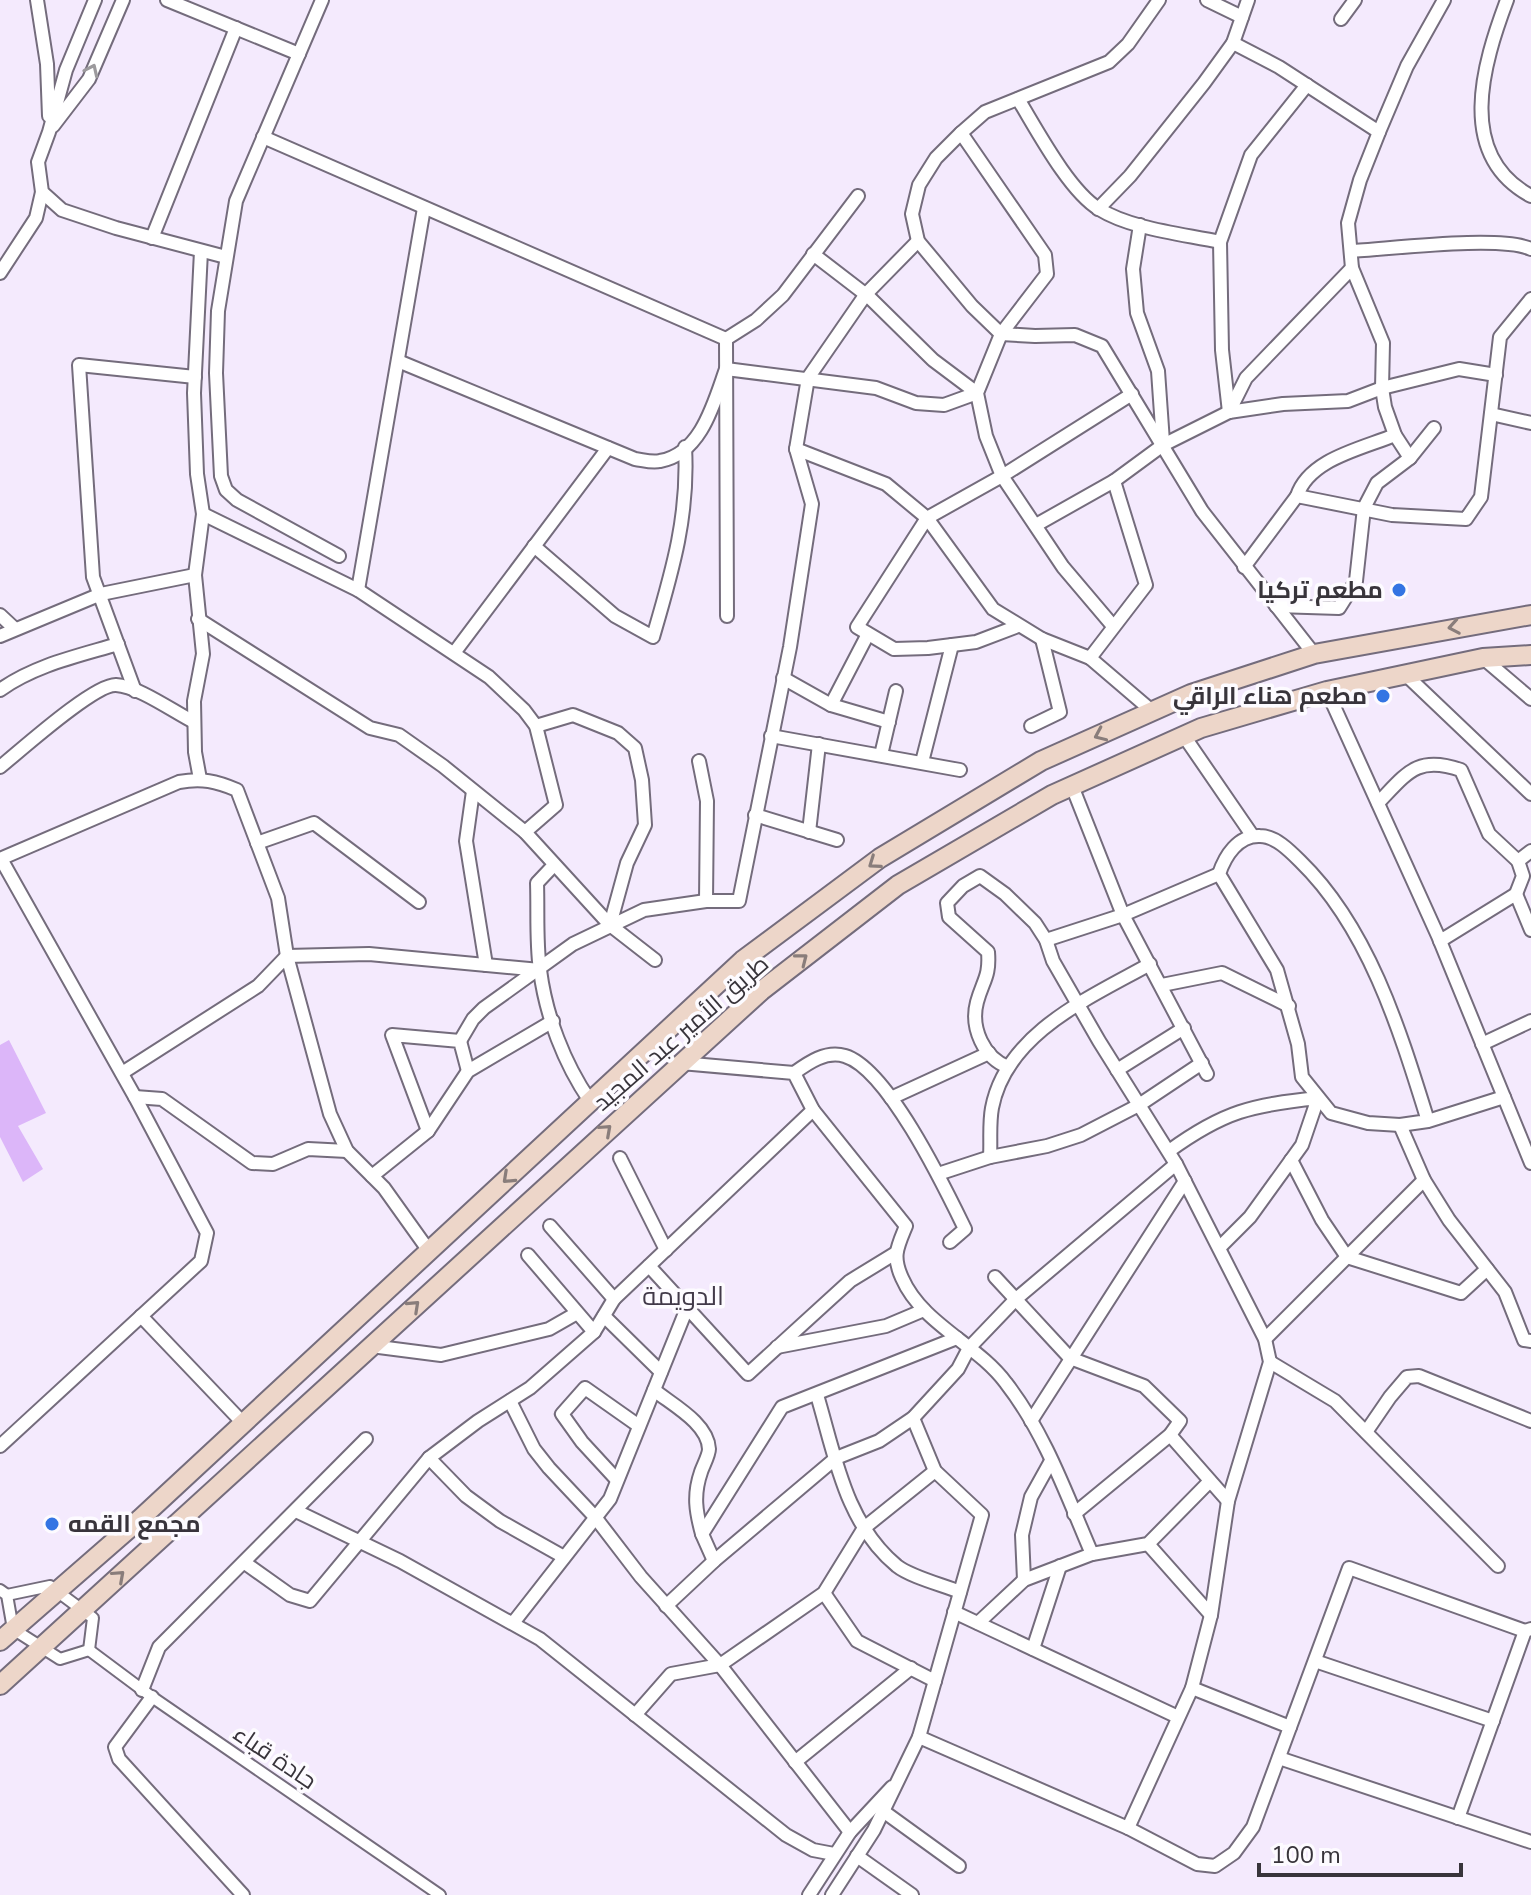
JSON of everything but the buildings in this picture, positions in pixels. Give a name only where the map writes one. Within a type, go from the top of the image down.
[{"type":"main road","name":"طريق الأمير عبد المجيد","points":[[7,1635],[58,1593],[743,960],[880,858],[1041,761],[1191,694],[1314,654],[1531,615]]},
{"type":"main road","name":"طريق الأمير عبد المجيد","points":[[0,1685],[761,991],[898,885],[1052,795],[1201,728],[1327,691],[1483,658],[1531,655]]},
{"type":"main road","points":[[301,1370],[320,1392]]},
{"type":"street","points":[[37,0],[47,64],[49,132]]},
{"type":"street","points":[[0,273],[36,218],[42,192],[38,162],[66,70],[95,0]]},
{"type":"street","points":[[49,132],[89,79],[123,0]]},
{"type":"street","points":[[167,0],[299,54]]},
{"type":"street","points":[[322,0],[236,201],[218,311],[216,373],[221,476],[226,490],[237,500],[339,556]]},
{"type":"street","points":[[1159,0],[1128,44],[1109,62],[985,112],[961,133],[936,158],[919,185],[912,214],[918,241],[972,306],[1001,334],[1075,335],[1102,346],[1202,511],[1314,654]]},
{"type":"street","points":[[1207,0],[1242,17]]},
{"type":"street","points":[[1098,209],[1139,165],[1233,43],[1248,0]]},
{"type":"street","points":[[1341,19],[1355,0]]},
{"type":"street","points":[[1410,458],[1395,435],[1385,407],[1382,388],[1383,343],[1352,268],[1348,223],[1360,180],[1407,66],[1444,0]]},
{"type":"street","points":[[1507,0],[1489,48],[1481,88],[1483,129],[1488,150],[1509,180],[1531,196]]},
{"type":"street","points":[[152,238],[236,28]]},
{"type":"street","points":[[1233,43],[1307,85],[1379,132]]},
{"type":"street","points":[[1229,412],[1222,350],[1220,242],[1251,155],[1307,85]]},
{"type":"street","points":[[1018,99],[1066,175],[1098,209],[1140,225],[1220,242]]},
{"type":"street","points":[[961,133],[1045,255],[1047,274],[1001,334],[977,393],[986,436],[1002,476],[1063,567],[1113,626]]},
{"type":"street","points":[[263,137],[726,339]]},
{"type":"street","points":[[42,192],[62,210],[226,257]]},
{"type":"street","points":[[726,339],[756,320],[783,295],[858,196]]},
{"type":"street","points":[[358,590],[424,208]]},
{"type":"street","points":[[1140,225],[1133,269],[1137,313],[1158,371],[1163,445]]},
{"type":"street","points":[[468,1071],[460,1041],[473,1019],[573,944],[644,910],[706,901],[739,901],[783,678],[812,504],[796,449],[808,378],[866,294],[918,241]]},
{"type":"street","points":[[1351,251],[1465,244],[1522,245],[1531,249]]},
{"type":"street","points":[[200,779],[195,752],[194,701],[203,654],[195,575],[203,514],[197,474],[195,377],[201,251]]},
{"type":"street","points":[[813,254],[866,294],[933,360],[977,393]]},
{"type":"street","points":[[1229,412],[1246,378],[1352,268]]},
{"type":"street","points":[[1297,496],[1392,515],[1466,519],[1481,497],[1500,337],[1531,299]]},
{"type":"street","points":[[726,339],[727,616]]},
{"type":"street","points":[[398,361],[635,459],[657,462],[675,456],[696,437],[710,413],[726,369]]},
{"type":"street","points":[[135,691],[93,577],[79,365],[195,377]]},
{"type":"street","points":[[726,369],[876,388],[916,403],[944,405],[977,393]]},
{"type":"street","points":[[1036,525],[1114,481],[1163,445],[1229,412],[1283,404],[1348,401],[1382,388],[1459,369],[1496,375]]},
{"type":"street","points":[[1018,626],[976,642],[894,649],[857,627],[927,518],[1002,476],[1132,394]]},
{"type":"street","points":[[1491,414],[1531,423]]},
{"type":"street","points":[[1276,606],[1339,608],[1356,581],[1364,508],[1377,483],[1410,458],[1434,428]]},
{"type":"street","points":[[1244,567],[1297,496],[1302,481],[1325,463],[1395,435]]},
{"type":"street","points":[[534,546],[615,616],[653,637],[678,552],[685,506],[685,447]]},
{"type":"street","points":[[454,653],[608,448]]},
{"type":"street","points":[[796,449],[886,484],[927,518],[993,609],[1042,639],[1090,658],[1152,711]]},
{"type":"street","points":[[1090,658],[1146,585],[1114,481]]},
{"type":"street","points":[[203,514],[358,590],[489,677],[524,710],[536,726],[556,805],[525,832]]},
{"type":"street","points":[[0,636],[101,594],[195,575]]},
{"type":"street","points":[[0,615],[15,629]]},
{"type":"street","points":[[198,619],[370,728],[399,735],[525,832],[610,925],[655,960]]},
{"type":"street","points":[[831,705],[868,634]]},
{"type":"street","points":[[1031,726],[1060,712],[1042,639]]},
{"type":"street","points":[[0,690],[52,663],[118,644]]},
{"type":"street","points":[[922,762],[952,645]]},
{"type":"street","points":[[1483,658],[1531,699]]},
{"type":"street","points":[[1406,675],[1531,794]]},
{"type":"street","points":[[783,678],[831,705],[889,722]]},
{"type":"street","points":[[0,767],[91,694],[114,684],[135,691],[194,722]]},
{"type":"street","points":[[881,755],[896,691]]},
{"type":"street","points":[[1327,691],[1440,941],[1504,1097],[1526,1135],[1531,1163]]},
{"type":"street","points":[[536,726],[573,715],[618,733],[635,748],[642,780],[645,825],[627,863],[610,925]]},
{"type":"street","points":[[771,736],[960,770]]},
{"type":"street","points":[[1184,736],[1252,835]]},
{"type":"street","points":[[809,832],[819,744]]},
{"type":"street","points":[[699,761],[707,801],[706,901]]},
{"type":"street","points":[[1378,803],[1410,770],[1438,763],[1461,770],[1489,834],[1518,861],[1523,876],[1516,894],[1440,941]]},
{"type":"street","points":[[0,1446],[201,1261],[207,1233],[122,1073],[0,859],[179,782],[200,779],[215,781],[237,790],[278,898],[287,956],[330,1114],[347,1151],[384,1188],[429,1251]]},
{"type":"street","points":[[938,1174],[990,1157],[1047,1146],[1081,1135],[1204,1068],[1123,915],[1072,786]]},
{"type":"street","points":[[473,791],[466,841],[486,965]]},
{"type":"street","points":[[755,815],[837,840]]},
{"type":"street","points":[[257,843],[314,823],[419,902]]},
{"type":"street","points":[[1046,940],[1123,915],[1219,874],[1224,859],[1235,845],[1252,835],[1266,836],[1287,849],[1317,877],[1362,946],[1406,1050],[1428,1121]]},
{"type":"street","points":[[1518,861],[1531,851]]},
{"type":"street","points":[[554,865],[537,883],[540,970],[553,1021],[574,1077],[590,1101]]},
{"type":"street","points":[[1219,874],[1277,970],[1298,1044],[1302,1077],[1331,1113],[1368,1123],[1400,1125],[1428,1121],[1504,1097]]},
{"type":"street","points":[[1008,1067],[997,1062],[978,1038],[976,1005],[989,971],[988,952],[949,917],[947,903],[963,886],[980,876],[1005,894],[1035,923],[1046,940],[1053,961],[1176,1164],[1265,1339],[1270,1362],[1228,1501],[1211,1615],[1192,1688],[1128,1828]]},
{"type":"street","points":[[1516,894],[1527,913],[1531,930]]},
{"type":"street","points":[[122,1073],[258,986],[287,956],[369,954],[540,970]]},
{"type":"street","points":[[990,1157],[992,1107],[1008,1067],[1042,1030],[1078,1004],[1150,964]]},
{"type":"street","points":[[1162,985],[1222,973],[1289,1006]]},
{"type":"street","points":[[372,1176],[428,1131],[468,1071],[553,1021]]},
{"type":"street","points":[[1482,1044],[1531,1021]]},
{"type":"street","points":[[1117,1070],[1184,1028]]},
{"type":"street","points":[[428,1131],[392,1035],[460,1041]]},
{"type":"street","points":[[891,1098],[989,1053]]},
{"type":"street","points":[[681,1063],[794,1073],[813,1059],[843,1055],[860,1064],[891,1098],[938,1174],[965,1229],[950,1242]]},
{"type":"street","points":[[649,1266],[748,1374],[850,1281],[894,1254],[906,1226],[813,1110],[794,1073]]},
{"type":"street","points":[[135,1097],[162,1099],[252,1163],[273,1164],[308,1149],[347,1151]]},
{"type":"street","points":[[1169,1151],[1222,1117],[1261,1104],[1318,1098]]},
{"type":"street","points":[[1220,1247],[1250,1217],[1302,1145],[1318,1098]]},
{"type":"street","points":[[245,1563],[290,1595],[310,1601],[429,1458],[530,1388],[594,1332],[614,1299],[813,1110]]},
{"type":"street","points":[[1400,1125],[1424,1180],[1449,1220],[1505,1292],[1524,1340],[1531,1341]]},
{"type":"street","points":[[620,1158],[666,1250]]},
{"type":"street","points":[[1291,1160],[1322,1220],[1347,1257],[1461,1293],[1487,1269]]},
{"type":"street","points":[[666,1606],[714,1561],[836,1458],[879,1441],[913,1418],[958,1369],[969,1348],[1016,1299],[1176,1164]]},
{"type":"street","points":[[1265,1339],[1424,1180]]},
{"type":"street","points":[[1031,1421],[1185,1181]]},
{"type":"street","points":[[550,1226],[614,1299]]},
{"type":"street","points":[[894,1254],[903,1280],[924,1310],[1005,1381],[1031,1421],[1092,1554]]},
{"type":"street","points":[[528,1255],[594,1332]]},
{"type":"street","points":[[995,1277],[1070,1358],[1144,1386],[1180,1421],[1170,1435],[1074,1514]]},
{"type":"street","points":[[513,1623],[610,1499],[687,1308]]},
{"type":"street","points":[[777,1347],[886,1326],[924,1310]]},
{"type":"street","points":[[371,1346],[441,1355],[549,1329],[577,1313]]},
{"type":"street","points":[[141,1316],[243,1423]]},
{"type":"street","points":[[604,1316],[661,1372]]},
{"type":"street","points":[[702,1534],[782,1407],[957,1338]]},
{"type":"street","points":[[1270,1362],[1335,1401],[1498,1566]]},
{"type":"street","points":[[1366,1432],[1407,1377],[1419,1376],[1531,1421]]},
{"type":"street","points":[[617,1480],[582,1442],[562,1414],[585,1388],[639,1426]]},
{"type":"street","points":[[654,1390],[695,1423],[705,1436],[709,1449],[694,1507],[714,1561]]},
{"type":"street","points":[[817,1395],[845,1495],[864,1528],[898,1567],[960,1592]]},
{"type":"street","points":[[510,1401],[534,1449],[569,1492],[595,1517],[666,1606],[720,1665],[850,1832]]},
{"type":"street","points":[[832,1895],[883,1811],[919,1737],[982,1515],[935,1471],[913,1418]]},
{"type":"street","points":[[1170,1435],[1228,1501]]},
{"type":"street","points":[[243,1895],[119,1759],[115,1747],[147,1694],[159,1647],[366,1439]]},
{"type":"street","points":[[429,1458],[466,1496],[500,1521],[564,1557]]},
{"type":"street","points":[[1024,1580],[1022,1535],[1031,1497],[1051,1461]]},
{"type":"street","points":[[635,1715],[671,1674],[720,1665],[824,1593],[864,1528],[935,1471]]},
{"type":"street","points":[[978,1623],[1024,1580],[1092,1554],[1148,1544],[1210,1481]]},
{"type":"street","points":[[296,1511],[359,1541],[540,1639],[786,1835],[813,1850],[834,1854]]},
{"type":"street","points":[[1148,1544],[1211,1615]]},
{"type":"street","points":[[1033,1649],[1060,1566]]},
{"type":"street","points":[[919,1737],[1128,1828],[1197,1864],[1215,1866],[1234,1853],[1253,1827],[1349,1568],[1528,1630],[1458,1818]]},
{"type":"street","points":[[50,1586],[82,1610],[93,1618],[89,1650],[60,1659],[41,1647],[7,1635],[3,1592],[50,1586]]},
{"type":"street","points":[[824,1593],[857,1641],[935,1681]]},
{"type":"street","points":[[954,1612],[1178,1717]]},
{"type":"street","name":"جادة قباء","points":[[89,1650],[147,1694],[440,1895]]},
{"type":"street","points":[[1315,1661],[1493,1721]]},
{"type":"street","points":[[795,1762],[911,1668]]},
{"type":"street","points":[[1192,1688],[1290,1727]]},
{"type":"street","points":[[1279,1758],[1531,1842]]},
{"type":"street","points":[[809,1895],[850,1832],[871,1806],[897,1782]]},
{"type":"street","points":[[883,1811],[959,1866]]},
{"type":"street","points":[[857,1856],[912,1895]]},
{"type":"shaded area","points":[[9,1040],[46,1113],[18,1126],[43,1169],[23,1182],[0,1137],[0,1045]]},
{"type":"place","name":"مطعم تركيا","points":[[1399,590]]},
{"type":"place","name":"مطعم هناء الراقي","points":[[1383,696]]},
{"type":"place","name":"مجمع القمه","points":[[52,1524]]},
{"type":"district","name":"الدويمة","points":[[683,1296]]}]
